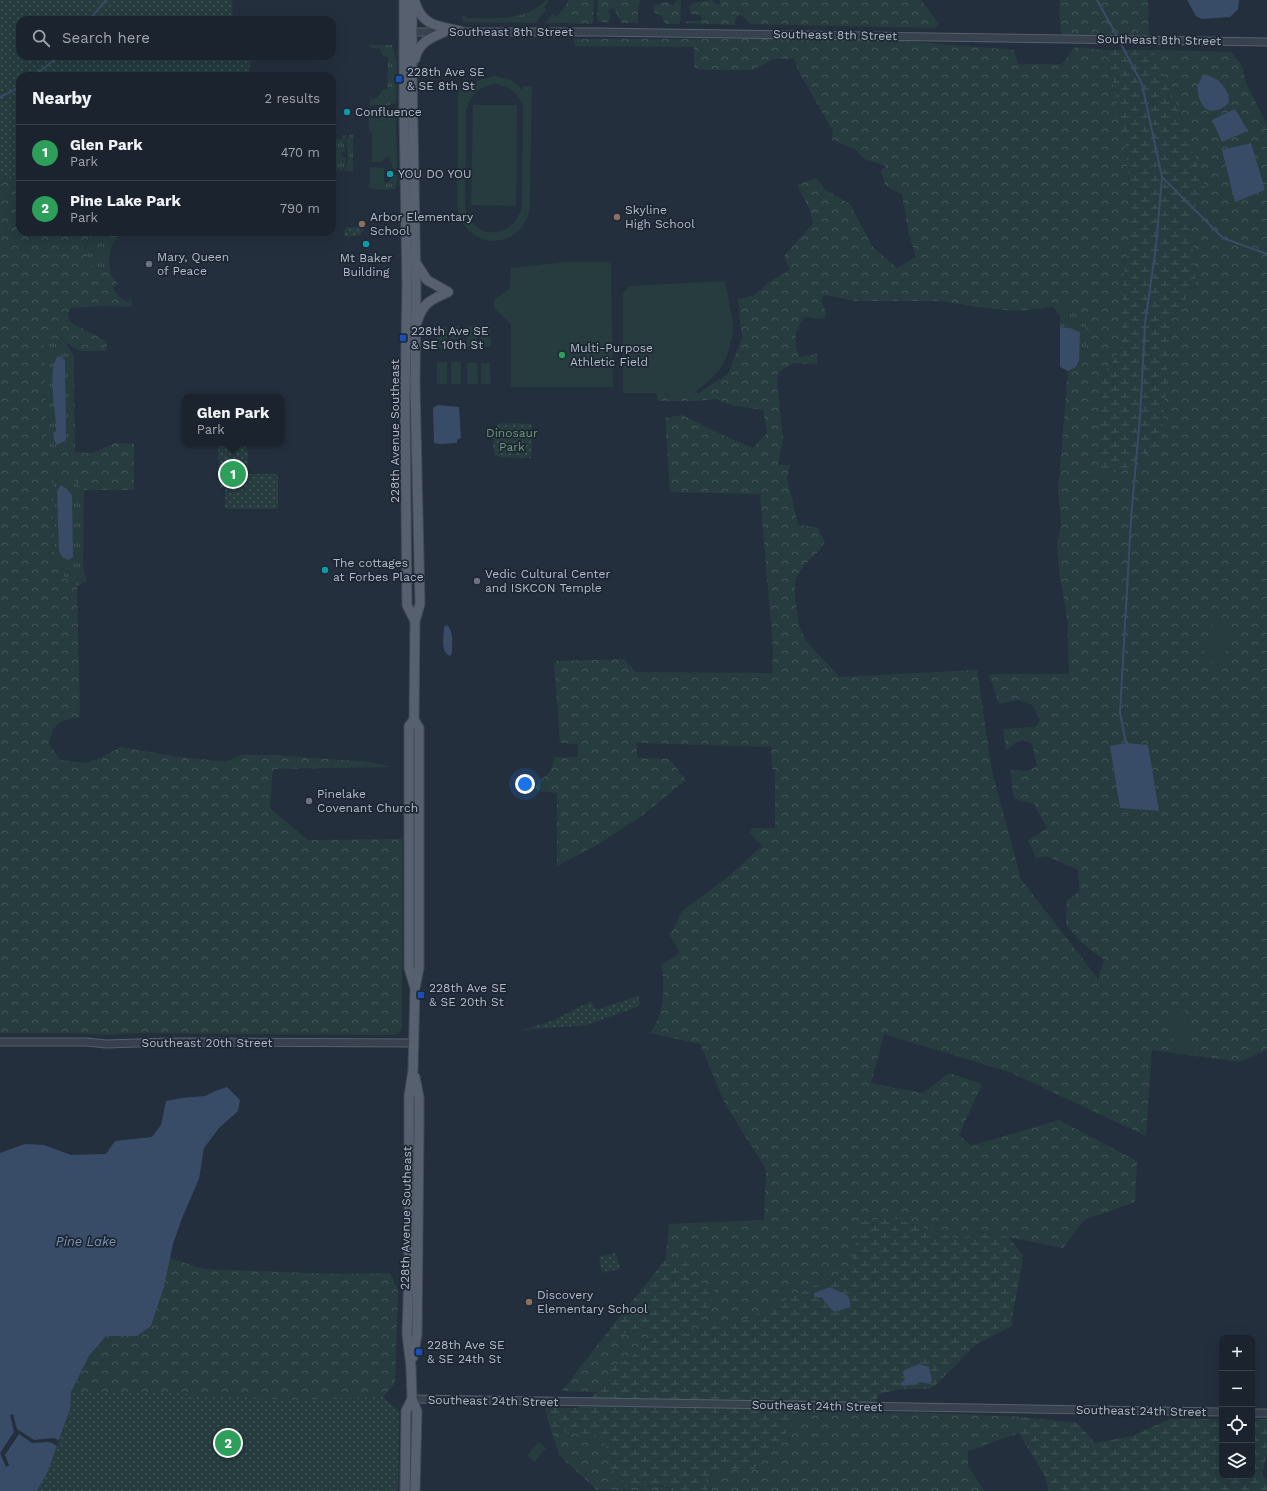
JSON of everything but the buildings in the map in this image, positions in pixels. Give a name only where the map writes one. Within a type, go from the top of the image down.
[{"type":"main road","name":"228th Avenue Southeast","points":[[404,0],[412,74],[417,491],[420,604],[415,622],[414,720],[419,728],[419,968],[415,988],[413,1070],[409,1096],[409,1270],[407,1334],[411,1367],[412,1399],[417,1411],[415,1491]]},
{"type":"main road","name":"228th Avenue Southeast","points":[[413,0],[408,32],[405,401],[408,605],[415,622]]},
{"type":"main road","points":[[413,0],[417,10],[424,20],[433,25],[460,32]]},
{"type":"main road","points":[[412,74],[420,45],[426,40],[444,32]]},
{"type":"main road","points":[[415,263],[427,280],[448,292],[433,299],[426,305],[420,313],[415,329]]},
{"type":"main road","points":[[416,417],[411,428],[411,449],[407,460],[411,467],[412,487],[417,491]]},
{"type":"main road","name":"228th Avenue Southeast","points":[[411,1367],[417,1335],[419,1111],[419,1098],[413,1070]]},
{"type":"main road","points":[[409,1185],[414,1214],[417,1222]]},
{"type":"main road","name":"228th Avenue Southeast","points":[[405,1491],[406,1411],[412,1399]]},
{"type":"street","name":"Southeast 8th Street","points":[[408,32],[588,32],[1267,42]]},
{"type":"street","name":"Southeast 20th Street","points":[[0,1042],[86,1042],[106,1044],[168,1042],[414,1042]]},
{"type":"street","name":"Southeast 24th Street","points":[[412,1399],[1219,1412]]},
{"type":"street","points":[[1255,1412],[1267,1413]]},
{"type":"green space","points":[[0,0],[232,0],[233,16],[16,16],[16,60],[250,60],[251,62],[249,72],[16,72],[16,179],[0,177]]},
{"type":"green space","points":[[546,0],[549,1],[544,7],[547,10],[540,16],[536,23],[463,22],[462,16],[465,16],[466,18],[498,18],[519,15],[538,7]]},
{"type":"green space","points":[[569,0],[594,0],[592,24],[569,23],[566,21],[566,5]]},
{"type":"green space","points":[[598,0],[640,0],[638,23],[622,23],[614,9],[611,8],[608,11],[610,15],[609,22],[601,22],[597,20]]},
{"type":"green space","points":[[677,0],[681,0],[680,24],[665,24],[662,16],[654,12],[654,5],[666,2],[673,5]]},
{"type":"green space","points":[[712,0],[716,4],[720,4],[720,0],[921,0],[938,23],[934,28],[750,24],[740,15],[736,17],[735,25],[684,23],[688,21],[700,21],[702,18],[700,15],[691,14],[689,7],[693,3]]},
{"type":"green space","points":[[1059,0],[1148,0],[1149,40],[1061,38]]},
{"type":"green space","points":[[566,5],[566,21],[569,23],[546,23],[552,14],[557,17]]},
{"type":"green space","points":[[574,39],[880,39],[1014,50],[1018,64],[1062,64],[1075,47],[1106,50],[1125,139],[1132,215],[1122,289],[1122,349],[1104,373],[1099,426],[1099,478],[1167,371],[1172,317],[1196,286],[1190,217],[1205,187],[1177,106],[1153,50],[1231,52],[1242,66],[1246,83],[1267,125],[1267,1050],[1239,1062],[1152,1050],[1146,1136],[1012,1073],[884,1034],[871,1083],[923,1093],[949,1073],[982,1084],[959,1135],[971,1146],[1059,1120],[1137,1161],[1135,1202],[1084,1220],[1063,1248],[981,1232],[959,1239],[893,1218],[852,1268],[745,1320],[685,1333],[679,1326],[687,1321],[704,1284],[693,1283],[687,1275],[689,1264],[666,1259],[669,1224],[764,1220],[766,1169],[725,1104],[700,1044],[650,1033],[657,1021],[662,1006],[663,984],[661,965],[680,953],[669,934],[673,930],[682,911],[729,876],[762,846],[750,833],[752,828],[775,828],[775,770],[772,769],[771,747],[637,743],[637,758],[669,759],[686,780],[643,815],[599,844],[557,866],[557,793],[538,791],[536,786],[538,781],[550,771],[553,765],[554,757],[578,757],[578,744],[560,743],[554,661],[624,659],[636,672],[772,673],[773,649],[760,494],[670,492],[665,418],[682,415],[753,448],[767,433],[763,410],[731,405],[716,399],[695,401],[658,401],[656,393],[699,393],[728,374],[742,338],[738,299],[753,296],[772,280],[790,270],[784,256],[813,223],[810,210],[797,185],[816,178],[826,190],[850,204],[872,246],[897,268],[916,257],[909,235],[902,195],[885,185],[881,171],[886,166],[865,159],[856,150],[832,140],[833,131],[798,70],[794,59],[774,59],[753,70],[705,70],[694,68],[694,47],[575,46]],"holes":[[[825,295],[855,301],[942,301],[976,307],[1017,311],[1053,307],[1077,310],[1086,324],[1088,330],[1088,342],[1081,364],[1068,371],[1058,492],[1061,524],[1057,542],[1059,572],[1067,617],[1069,674],[989,674],[999,704],[1018,700],[1032,705],[1040,720],[1035,727],[1003,729],[1006,750],[1019,741],[1025,741],[1032,744],[1037,766],[1027,771],[1010,770],[1014,799],[1034,804],[1047,828],[1028,840],[1036,858],[1046,856],[1078,870],[1080,891],[1067,900],[1066,925],[1081,942],[1104,960],[1098,979],[1021,879],[992,771],[977,670],[840,677],[806,641],[799,626],[795,596],[795,580],[803,566],[815,555],[825,542],[817,527],[798,525],[787,477],[790,465],[778,465],[783,439],[777,382],[778,373],[793,363],[817,364],[817,354],[799,357],[796,346],[796,336],[798,327],[805,317],[825,319],[826,312],[821,300]]]},
{"type":"green space","points":[[369,45],[392,45],[397,63],[396,103],[390,105],[370,105],[370,99],[378,98],[383,89],[387,89],[388,57],[383,56],[380,49],[369,47]]},
{"type":"green space","points":[[1106,50],[1153,50],[1177,106],[1205,187],[1190,217],[1196,286],[1172,317],[1161,442],[1128,467],[1099,478],[1099,426],[1104,373],[1122,349],[1122,289],[1132,215],[1125,139]]},
{"type":"green space","points":[[495,76],[511,80],[523,90],[523,86],[532,86],[530,208],[525,223],[516,233],[505,239],[493,241],[481,238],[470,232],[462,221],[457,206],[458,90],[466,90],[479,80]],"holes":[[[495,84],[509,88],[516,94],[523,106],[522,207],[517,218],[510,226],[502,231],[493,232],[484,231],[476,226],[469,217],[465,206],[466,113],[469,102],[475,93],[484,87]]]},
{"type":"green space","points":[[473,105],[517,105],[516,206],[471,205]]},
{"type":"green space","points":[[369,113],[396,113],[397,172],[392,167],[392,163],[390,163],[390,151],[392,144],[394,143],[392,138],[392,124],[389,120],[373,121],[369,118]]},
{"type":"green space","points":[[369,118],[373,121],[389,120],[392,124],[392,138],[394,138],[394,144],[392,144],[392,151],[390,151],[390,157],[387,157],[381,162],[372,162],[372,133],[369,132]]},
{"type":"green space","points":[[342,135],[347,135],[344,145],[345,151],[342,152],[341,155],[346,158],[345,165],[342,171],[339,171],[339,169],[336,169],[336,139],[342,139]]},
{"type":"green space","points":[[349,135],[353,135],[353,171],[344,171],[348,160],[346,141]]},
{"type":"green space","points":[[370,167],[384,168],[384,182],[386,182],[386,185],[370,184]]},
{"type":"green space","points":[[390,168],[397,176],[395,189],[377,190],[368,186],[370,184],[385,185],[386,182],[390,182]]},
{"type":"green space","points":[[0,177],[16,179],[16,236],[89,236],[85,247],[87,257],[91,265],[110,273],[118,284],[113,288],[118,296],[128,302],[131,298],[132,307],[104,306],[71,308],[68,314],[70,322],[106,341],[106,351],[80,351],[65,342],[47,340],[44,342],[47,450],[93,453],[115,443],[134,444],[134,490],[84,490],[72,478],[53,478],[54,557],[65,578],[77,586],[80,717],[58,724],[53,731],[49,744],[60,760],[86,763],[121,747],[173,756],[226,762],[241,755],[275,755],[370,762],[390,767],[273,769],[270,808],[308,840],[402,839],[402,1027],[400,1032],[394,1035],[140,1033],[107,1035],[73,1033],[0,1033]]},
{"type":"green space","points":[[357,225],[362,225],[363,231],[361,232],[361,235],[345,237],[344,230],[346,227],[357,227]]},
{"type":"green space","points":[[90,236],[119,236],[111,248],[109,262],[110,273],[88,262],[86,258],[87,245]]},
{"type":"green space","name":"Multi-Purpose Athletic Field","points":[[566,262],[607,262],[611,264],[613,387],[511,387],[511,324],[494,308],[494,300],[510,288],[511,268]]},
{"type":"green space","points":[[725,281],[733,323],[732,336],[729,350],[723,365],[711,379],[694,393],[623,393],[623,294],[629,286]]},
{"type":"green space","points":[[1053,307],[1077,310],[1086,324],[1088,330],[1088,343],[1081,365],[1076,367],[1079,361],[1070,328],[1060,327],[1060,316]]},
{"type":"green space","points":[[477,325],[477,347],[467,347],[467,326]]},
{"type":"green space","points":[[480,325],[490,325],[491,347],[481,347]]},
{"type":"green space","points":[[460,326],[460,348],[451,348],[450,327]]},
{"type":"green space","points":[[437,327],[447,327],[447,348],[437,348]]},
{"type":"green space","points":[[47,340],[65,342],[74,356],[75,453],[46,450],[44,342]]},
{"type":"green space","points":[[437,362],[447,362],[447,384],[437,384]]},
{"type":"green space","points":[[451,362],[461,362],[461,384],[451,384]]},
{"type":"green space","points":[[467,363],[477,363],[478,384],[467,384]]},
{"type":"green space","points":[[481,363],[490,363],[491,384],[481,384]]},
{"type":"green space","name":"Dinosaur Park","points":[[503,423],[532,424],[531,458],[501,457],[495,455],[493,440],[495,432],[497,425]]},
{"type":"green space","points":[[218,446],[246,446],[248,453],[248,474],[278,474],[278,509],[227,509],[225,507],[225,488],[219,488]]},
{"type":"green space","points":[[53,478],[72,478],[84,490],[83,567],[87,581],[77,586],[65,578],[54,557]]},
{"type":"green space","points":[[1214,622],[1234,628],[1221,665],[1202,658]]},
{"type":"green space","points":[[638,996],[640,1003],[637,1007],[587,1025],[523,1030],[554,1020],[591,1001],[595,1008],[599,1009]]},
{"type":"green space","points":[[1186,1011],[1193,1052],[1176,1055],[1169,1014]]},
{"type":"green space","points":[[893,1218],[959,1239],[981,1232],[1008,1237],[1023,1255],[1012,1326],[975,1345],[938,1383],[930,1389],[901,1389],[879,1394],[871,1412],[803,1412],[753,1470],[728,1469],[706,1478],[708,1491],[678,1491],[674,1488],[661,1486],[626,1488],[621,1477],[609,1466],[606,1446],[597,1438],[582,1433],[568,1433],[550,1427],[545,1408],[577,1408],[609,1383],[611,1368],[632,1356],[650,1341],[648,1331],[632,1329],[621,1336],[598,1344],[666,1259],[689,1264],[687,1275],[693,1283],[704,1284],[714,1290],[707,1310],[680,1326],[685,1333],[745,1320],[851,1268],[860,1221]]},
{"type":"green space","points":[[616,1253],[620,1269],[602,1273],[599,1257]]},
{"type":"green space","points":[[170,1258],[203,1269],[339,1274],[390,1273],[398,1290],[395,1383],[383,1397],[399,1412],[397,1491],[37,1491],[48,1471],[70,1409],[71,1392],[89,1356],[106,1336],[137,1336],[151,1326],[164,1287]]},
{"type":"green space","points":[[632,1329],[648,1331],[650,1341],[632,1356],[609,1383],[597,1392],[562,1391],[598,1344],[621,1336]]},
{"type":"green space","points":[[71,1392],[171,1393],[287,1400],[383,1397],[399,1412],[398,1490],[37,1491],[49,1468],[59,1443],[67,1418]]},
{"type":"green space","points":[[803,1412],[933,1413],[1021,1417],[1019,1433],[968,1451],[968,1466],[984,1491],[708,1491],[706,1478],[728,1469],[753,1470]]},
{"type":"green space","points":[[1021,1417],[1077,1423],[1095,1443],[1132,1436],[1170,1419],[1219,1419],[1219,1479],[1255,1479],[1255,1419],[1267,1419],[1267,1452],[1262,1475],[1267,1481],[1267,1491],[1049,1491],[1044,1474],[1019,1433]]},
{"type":"green space","points":[[550,1427],[568,1433],[582,1433],[597,1438],[606,1446],[609,1466],[621,1477],[626,1488],[655,1486],[675,1488],[678,1491],[597,1490],[559,1455]]},
{"type":"green space","points":[[538,1442],[546,1448],[535,1462],[527,1456]]},
{"type":"water","points":[[1187,0],[1239,0],[1238,9],[1230,17],[1202,19],[1196,16]]},
{"type":"water","points":[[1205,75],[1219,81],[1229,98],[1229,103],[1219,110],[1208,110],[1200,101],[1198,85]]},
{"type":"water","points":[[1235,109],[1248,131],[1222,142],[1212,120]]},
{"type":"water","points":[[1251,143],[1265,190],[1235,202],[1222,150]]},
{"type":"water","points":[[1060,327],[1070,328],[1080,332],[1079,361],[1076,367],[1068,371],[1060,367]]},
{"type":"water","points":[[58,356],[65,360],[66,440],[57,445],[54,440],[53,433],[56,431],[56,423],[52,381],[53,371]]},
{"type":"water","points":[[438,405],[459,407],[461,438],[457,440],[457,443],[434,443],[433,408]]},
{"type":"water","points":[[61,485],[72,495],[73,557],[68,560],[62,557],[59,551],[57,491]]},
{"type":"water","points":[[447,625],[451,631],[452,638],[452,653],[450,656],[445,651],[443,643],[444,627]]},
{"type":"water","points":[[1126,743],[1148,745],[1159,811],[1120,808],[1110,746]]},
{"type":"water","name":"Pine Lake","points":[[227,1087],[240,1100],[238,1111],[219,1128],[204,1148],[199,1179],[182,1218],[173,1244],[164,1287],[151,1326],[137,1336],[106,1336],[89,1356],[71,1392],[70,1409],[48,1471],[37,1491],[0,1491],[0,1153],[25,1144],[44,1145],[71,1155],[106,1154],[115,1141],[152,1137],[161,1125],[166,1101],[205,1096]]},
{"type":"water","points":[[830,1287],[848,1296],[851,1307],[833,1311],[821,1297],[818,1298],[814,1295],[814,1293]]},
{"type":"water","points":[[919,1364],[929,1367],[932,1380],[930,1384],[919,1382],[902,1386],[900,1384],[905,1379],[903,1373],[904,1370]]},
{"type":"pier","points":[[13,1414],[17,1429],[34,1440],[53,1438],[59,1440],[57,1446],[50,1442],[32,1443],[19,1434],[5,1455],[9,1465],[6,1467],[0,1453],[14,1432],[10,1415]]},
{"type":"waterway","points":[[92,16],[106,0]]},
{"type":"waterway","points":[[1097,0],[1118,38]]},
{"type":"waterway","points":[[1120,42],[1142,84],[1162,177],[1223,238],[1267,254]]},
{"type":"waterway","points":[[39,72],[54,60]]},
{"type":"waterway","points":[[0,97],[16,89]]},
{"type":"waterway","points":[[1126,743],[1120,713],[1131,519],[1140,416],[1145,324],[1156,246],[1162,177]]},
{"type":"place","name":"228th Ave SE & SE 8th St","points":[[399,79]]},
{"type":"place","name":"Confluence","points":[[347,112]]},
{"type":"place","name":"YOU DO YOU","points":[[390,174]]},
{"type":"place","name":"Skyline High School","points":[[617,217]]},
{"type":"place","name":"Arbor Elementary School","points":[[362,224]]},
{"type":"place","name":"Mt Baker Building","points":[[366,244]]},
{"type":"place","name":"Mary, Queen of Peace","points":[[149,264]]},
{"type":"place","name":"228th Ave SE & SE 10th St","points":[[403,338]]},
{"type":"place","name":"Multi-Purpose Athletic Field","points":[[562,355]]},
{"type":"place","name":"Glen Park","points":[[233,474]]},
{"type":"place","name":"The cottages at Forbes Place","points":[[325,570]]},
{"type":"place","name":"Vedic Cultural Center and ISKCON Temple","points":[[477,581]]},
{"type":"place","name":"Pinelake Covenant Church","points":[[309,801]]},
{"type":"place","name":"228th Ave SE & SE 20th St","points":[[421,995]]},
{"type":"place","name":"Discovery Elementary School","points":[[529,1302]]},
{"type":"place","name":"228th Ave SE & SE 24th St","points":[[419,1352]]},
{"type":"place","name":"Pine Lake Park","points":[[228,1443]]}]
